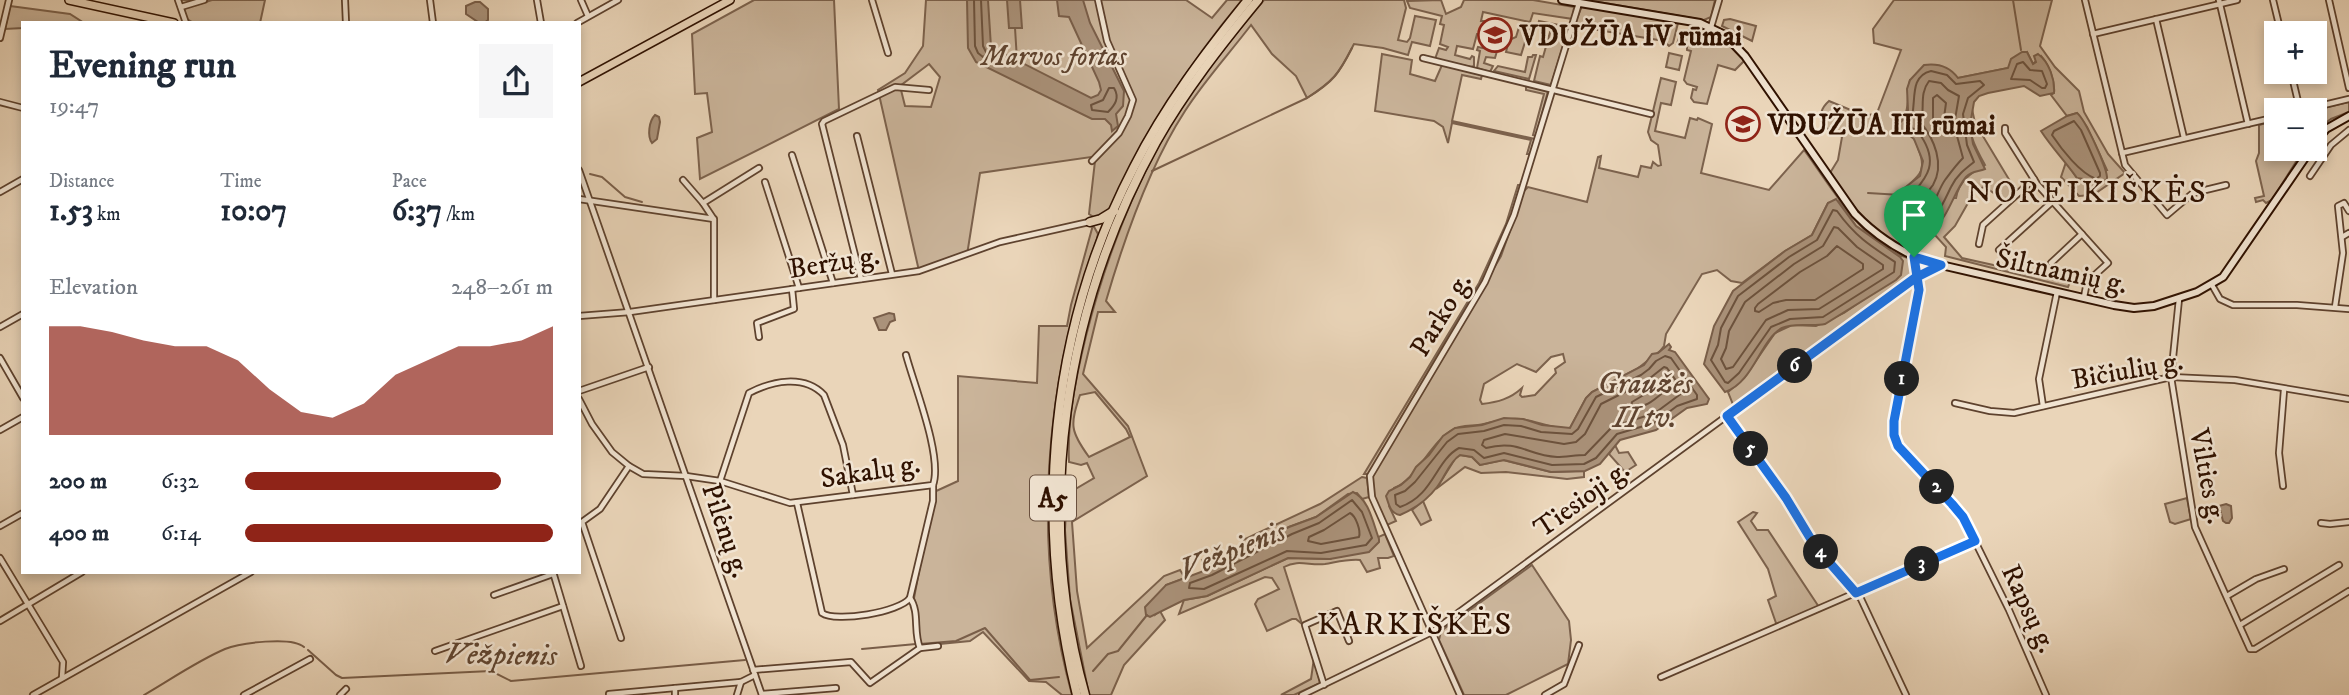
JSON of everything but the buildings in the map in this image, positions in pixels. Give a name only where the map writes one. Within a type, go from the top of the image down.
[{"type":"highway","name":"A5","points":[[1077,695],[1057,588],[1053,523],[1054,460],[1060,398],[1071,344],[1086,286],[1133,168],[1203,56],[1248,0]]},
{"type":"highway","name":"A5","points":[[1085,695],[1074,650],[1065,590],[1061,499],[1065,418],[1077,350],[1096,278],[1142,168],[1197,78],[1258,0]]},
{"type":"highway","points":[[1090,222],[1114,211]]},
{"type":"highway","points":[[1090,222],[1099,228],[1102,241]]},
{"type":"highway","points":[[1062,462],[1069,470]]},
{"type":"highway","points":[[1061,499],[1069,489]]},
{"type":"main road","points":[[69,0],[165,21]]},
{"type":"main road","points":[[581,79],[607,68],[730,0]]},
{"type":"main road","points":[[1562,0],[1711,27]]},
{"type":"main road","name":"Šiltnamių g.","points":[[1711,27],[1732,41],[1745,55],[1855,214],[1877,235],[1914,257],[2084,298],[2134,308],[2154,306],[2212,285],[2234,264],[2302,161]]},
{"type":"main road","points":[[2327,129],[2349,116]]},
{"type":"street","points":[[0,38],[9,0]]},
{"type":"street","points":[[178,0],[185,21]]},
{"type":"street","points":[[181,7],[204,0]]},
{"type":"street","points":[[345,0],[346,21]]},
{"type":"street","points":[[430,0],[433,21]]},
{"type":"street","points":[[537,0],[541,21]]},
{"type":"street","points":[[581,0],[589,16]]},
{"type":"street","points":[[580,21],[618,0]]},
{"type":"street","points":[[872,0],[888,53]]},
{"type":"street","points":[[1092,161],[1119,133],[1133,100],[1107,41],[1098,0]]},
{"type":"street","points":[[1711,27],[1719,0]]},
{"type":"street","points":[[2085,0],[2128,171],[2167,215],[2193,193],[2226,185]]},
{"type":"street","points":[[2093,34],[2219,2],[2237,0]]},
{"type":"street","points":[[2273,0],[2278,21]]},
{"type":"street","points":[[2329,0],[2349,88]]},
{"type":"street","points":[[2219,2],[2248,124]]},
{"type":"street","name":"Parko g.","points":[[1460,695],[1372,497],[1370,476],[1496,259],[1514,215],[1579,3]]},
{"type":"street","points":[[2156,19],[2184,138]]},
{"type":"street","points":[[1423,58],[1651,114]]},
{"type":"street","points":[[860,279],[822,129],[824,121],[895,87],[929,90]]},
{"type":"street","points":[[2327,104],[2349,99]]},
{"type":"street","points":[[0,102],[21,107]]},
{"type":"street","points":[[2122,153],[2264,120]]},
{"type":"street","points":[[2005,128],[2005,133],[2034,179],[2108,263],[2087,282],[2084,298]]},
{"type":"street","points":[[2310,176],[2330,145],[2349,130]]},
{"type":"street","points":[[856,136],[892,274]]},
{"type":"street","points":[[792,155],[833,283]]},
{"type":"street","points":[[703,203],[759,168]]},
{"type":"street","points":[[581,176],[686,476]]},
{"type":"street","points":[[1979,244],[1983,225],[2034,179]]},
{"type":"street","points":[[0,192],[21,180]]},
{"type":"street","points":[[683,180],[713,219],[714,300]]},
{"type":"street","points":[[765,182],[799,288]]},
{"type":"street","points":[[581,199],[713,219]]},
{"type":"street","points":[[1999,250],[2053,201]]},
{"type":"street","points":[[2335,307],[2346,253],[2338,206],[2344,204],[2349,211]]},
{"type":"street","name":"Beržų g.","points":[[581,316],[630,312],[936,266],[1000,242],[1090,222]]},
{"type":"street","points":[[2342,237],[2349,233]]},
{"type":"street","points":[[2051,263],[2082,234]]},
{"type":"street","name":"Rapsų g.","points":[[1914,257],[1915,278],[1919,290],[1894,421],[1894,435],[1898,446],[1963,517],[2009,610],[2046,695]]},
{"type":"street","name":"Tiesioji g.","points":[[1302,695],[1432,632],[1915,278],[1941,265]]},
{"type":"street","points":[[2212,285],[2220,299],[2233,305],[2349,309]]},
{"type":"street","points":[[759,337],[757,323],[794,309],[792,289]]},
{"type":"street","points":[[2043,406],[2040,370],[2057,291]]},
{"type":"street","name":"Vilties g.","points":[[2179,299],[2171,377],[2195,527],[2252,650],[2349,591]]},
{"type":"street","points":[[0,327],[21,315]]},
{"type":"street","name":"Sakalų g.","points":[[686,476],[720,481],[780,502],[796,503],[933,485],[936,475],[929,432],[906,355]]},
{"type":"street","points":[[0,358],[21,395]]},
{"type":"street","points":[[581,390],[649,367]]},
{"type":"street","name":"Bičiulių g.","points":[[1955,403],[2009,413],[2171,377],[2226,379],[2349,399]]},
{"type":"street","points":[[720,481],[749,393],[761,387],[788,381],[819,390],[824,395],[843,444],[853,495]]},
{"type":"street","points":[[2283,486],[2279,453],[2284,390]]},
{"type":"street","name":"Pilėnų g.","points":[[581,403],[601,438],[612,452],[629,466],[643,474],[686,476],[762,694]]},
{"type":"street","points":[[1727,416],[1786,498],[1815,546],[1856,593],[1906,695]]},
{"type":"street","points":[[0,430],[21,417]]},
{"type":"street","points":[[621,638],[582,522],[600,509],[629,466]]},
{"type":"street","points":[[796,503],[824,614],[837,617],[892,610],[904,605],[910,598],[933,501],[933,485]]},
{"type":"street","points":[[0,526],[21,514]]},
{"type":"street","points":[[2321,523],[2349,522]]},
{"type":"street","points":[[1661,677],[1975,541]]},
{"type":"street","points":[[0,558],[63,662],[62,678]]},
{"type":"street","points":[[2240,625],[2339,565]]},
{"type":"street","points":[[2227,596],[2256,579],[2284,569]]},
{"type":"street","points":[[0,621],[79,574]]},
{"type":"street","points":[[33,695],[247,574]]},
{"type":"street","points":[[494,595],[550,574]]},
{"type":"street","points":[[553,574],[581,666]]},
{"type":"street","points":[[910,598],[914,604],[920,648]]},
{"type":"street","points":[[435,651],[563,606]]},
{"type":"street","points":[[1324,685],[1305,625],[1337,611],[1349,641]]},
{"type":"street","points":[[1545,695],[1564,684],[1579,645]]},
{"type":"street","points":[[608,694],[741,682],[754,673],[851,662],[867,681],[874,682],[920,648],[938,646]]},
{"type":"street","points":[[244,695],[310,659]]},
{"type":"street","points":[[63,662],[80,668]]},
{"type":"street","points":[[737,695],[741,682]]},
{"type":"street","points":[[675,688],[676,695]]},
{"type":"street","points":[[762,694],[835,688]]},
{"type":"street","points":[[340,695],[346,689]]},
{"type":"green space","points":[[180,0],[197,0],[199,4],[212,0],[265,0],[260,21],[187,19]]},
{"type":"green space","points":[[754,0],[834,0],[839,109],[700,179],[697,138],[712,132],[707,93],[695,94],[692,34]]},
{"type":"green space","name":"Marvos fortas","points":[[926,0],[1186,0],[1212,18],[1227,0],[1242,0],[1168,100],[1104,215],[1095,218],[1089,214],[1095,161],[1091,157],[980,173],[967,255],[919,271],[878,90],[905,73],[923,46]],"holes":[[[929,64],[940,77],[931,107],[905,106],[900,86]]]},
{"type":"green space","points":[[1264,0],[1404,0],[1406,8],[1398,40],[1407,42],[1415,16],[1436,20],[1430,46],[1412,42],[1408,55],[1354,44],[1336,75],[1307,98],[1296,76],[1272,54],[1251,25],[1192,100],[1160,155],[1130,228],[1106,301],[1115,312],[1098,312],[1083,374],[1128,426],[1147,476],[1072,522],[1077,591],[1087,648],[1164,576],[1180,570],[1185,578],[1166,585],[1156,614],[1160,611],[1165,620],[1124,665],[1111,695],[1089,695],[1070,599],[1065,530],[1067,494],[1094,478],[1087,463],[1081,465],[1069,462],[1073,399],[1086,336],[1122,224],[1146,170],[1174,119],[1195,88]],"holes":[[[1095,392],[1130,437],[1089,457],[1078,441],[1074,428],[1073,421],[1080,395]]]},
{"type":"green space","points":[[1441,0],[1446,14],[1461,7],[1464,0],[1533,0],[1574,7],[1573,19],[1533,13],[1530,22],[1483,12],[1481,21],[1485,21],[1482,34],[1477,34],[1473,49],[1457,46],[1455,55],[1470,59],[1474,57],[1474,66],[1471,67],[1435,59],[1439,48],[1446,50],[1448,47],[1440,44],[1444,25],[1440,24],[1442,16],[1410,8],[1407,1]]},
{"type":"green space","points":[[1587,0],[1715,0],[1711,17],[1704,20]]},
{"type":"green space","points":[[1894,0],[2052,0],[2040,46],[2055,67],[2079,91],[2084,112],[2108,154],[2125,173],[2093,195],[2079,196],[2061,177],[2066,162],[2077,178],[2107,170],[2087,127],[2077,113],[2067,116],[2051,95],[2054,93],[2054,83],[2044,60],[2041,56],[2033,64],[2027,52],[2008,68],[1958,78],[1910,80],[1907,110],[1896,124],[1895,131],[1914,139],[1922,161],[1919,174],[1903,192],[1901,199],[1956,198],[1966,178],[1985,165],[1970,131],[1972,109],[1975,123],[2016,191],[2005,201],[1985,187],[1976,189],[1955,226],[1944,237],[1962,258],[2070,282],[2068,287],[1945,256],[1946,247],[1935,235],[1926,241],[1920,240],[1914,253],[1887,238],[1866,220],[1830,173],[1838,160],[1842,137],[1823,126],[1823,109],[1829,101],[1865,116],[1877,113],[1901,50],[1874,43],[1873,29]]},
{"type":"green space","points":[[10,6],[70,14],[81,21],[21,21],[21,28],[5,29]]},
{"type":"green space","points":[[1582,6],[1678,23],[1673,43],[1669,46],[1664,41],[1580,27],[1575,29]]},
{"type":"green space","points":[[1724,20],[1756,26],[1752,41],[1722,26]]},
{"type":"green space","points":[[1539,21],[1569,27],[1551,85],[1534,81],[1551,29],[1538,25]]},
{"type":"green space","points":[[1520,24],[1530,26],[1521,55],[1506,52],[1509,40],[1516,37]]},
{"type":"green space","points":[[1692,27],[1708,30],[1722,37],[1744,61],[1735,70],[1718,65],[1707,104],[1694,102],[1691,98],[1693,89],[1696,90],[1697,87],[1684,80],[1691,51],[1687,50],[1687,46],[1677,44],[1681,31],[1687,32]]},
{"type":"green space","points":[[1478,47],[1497,51],[1495,58],[1486,57],[1484,63],[1493,66],[1490,72],[1477,68],[1480,51],[1477,50]]},
{"type":"green space","points":[[1669,53],[1682,56],[1679,70],[1666,67]]},
{"type":"green space","points":[[1382,54],[1412,60],[1410,74],[1435,81],[1442,65],[1482,75],[1481,79],[1462,75],[1452,121],[1535,139],[1530,154],[1527,154],[1531,140],[1452,123],[1448,143],[1443,127],[1434,121],[1375,111]]},
{"type":"green space","points":[[1536,55],[1529,79],[1494,71],[1498,66],[1525,72],[1528,57]]},
{"type":"green space","points":[[1661,78],[1676,82],[1671,105],[1661,103],[1655,131],[1685,138],[1690,118],[1698,118],[1712,124],[1701,173],[1769,190],[1804,150],[1849,213],[1876,240],[1856,226],[1839,201],[1828,203],[1812,235],[1742,283],[1731,281],[1717,270],[1702,274],[1666,334],[1664,346],[1660,351],[1637,369],[1592,392],[1570,428],[1558,428],[1527,420],[1504,419],[1452,430],[1437,443],[1409,478],[1394,488],[1389,506],[1396,521],[1387,525],[1374,493],[1374,472],[1501,256],[1524,191],[1528,187],[1587,202],[1598,157],[1601,156],[1599,168],[1638,177],[1641,166],[1651,168],[1653,162],[1661,165],[1658,145],[1651,140],[1648,132]],"holes":[[[1563,354],[1565,362],[1555,369],[1556,373],[1535,395],[1522,397],[1522,388],[1499,401],[1482,404],[1480,400],[1484,384],[1517,364],[1536,372],[1551,357]]]},
{"type":"green space","points":[[1526,85],[1548,91],[1536,136],[1533,135],[1544,94],[1526,90]]},
{"type":"green space","points":[[2349,102],[2349,112],[2327,122],[2327,107]]},
{"type":"green space","points":[[2264,124],[2264,161],[2296,161],[2272,200],[2266,203],[2263,200],[2256,202],[2255,198],[2264,196],[2256,161],[2259,153],[2259,125]]},
{"type":"green space","points":[[1518,185],[1521,185],[1503,239],[1488,270],[1368,474],[1364,474],[1479,283],[1506,224]]},
{"type":"green space","points":[[1093,225],[1098,234],[1065,350],[1049,465],[1051,581],[1059,639],[1072,695],[1062,695],[1046,682],[1029,681],[983,632],[970,641],[920,646],[914,598],[934,492],[958,481],[958,376],[1037,383],[1039,326],[1067,326]]},
{"type":"green space","points":[[1888,249],[1908,258],[1912,270],[1909,278],[1734,407],[1728,392],[1744,378],[1775,333],[1792,325],[1816,326],[1844,313],[1870,295],[1900,257]]},
{"type":"green space","points":[[1615,445],[1619,453],[1628,452],[1636,465],[1625,472],[1609,454]]},
{"type":"green space","points":[[1460,455],[1472,457],[1480,465],[1503,460],[1551,472],[1584,471],[1584,477],[1567,479],[1506,472],[1481,473],[1465,467],[1436,489]]},
{"type":"green space","points":[[1362,477],[1367,478],[1369,497],[1362,499],[1357,493],[1348,494],[1316,517],[1289,527],[1204,571],[1202,560],[1238,548],[1243,540],[1320,504]]},
{"type":"green space","points":[[2187,498],[2191,519],[2175,524],[2170,522],[2165,504]]},
{"type":"green space","points":[[1423,501],[1431,520],[1421,525],[1412,510]]},
{"type":"green space","points":[[1753,512],[1757,513],[1751,521],[1757,530],[1768,530],[1819,607],[1777,626],[1768,600],[1776,596],[1768,569],[1738,522]]},
{"type":"green space","points":[[1385,534],[1394,556],[1378,558],[1380,568],[1367,572],[1360,560],[1320,564],[1294,563],[1284,567],[1302,624],[1292,619],[1267,631],[1255,604],[1258,599],[1279,589],[1272,578],[1265,577],[1179,614],[1184,600],[1207,596],[1288,558],[1330,559]]},
{"type":"green space","points":[[1532,565],[1569,621],[1571,640],[1568,664],[1506,695],[1464,695],[1439,640],[1441,631]]},
{"type":"green space","points":[[1314,658],[1320,683],[1294,695],[1281,695],[1311,679]]},
{"type":"water","points":[[967,0],[988,0],[991,47],[1091,98],[1101,90],[1099,82],[1069,17],[1059,16],[1057,0],[1083,0],[1090,23],[1124,91],[1123,106],[1116,114],[1118,126],[1112,131],[1111,125],[1105,119],[1092,119],[976,62],[968,48]]},
{"type":"water","points":[[1007,0],[1020,0],[1022,28],[1009,28]]},
{"type":"water","points":[[480,2],[488,9],[488,20],[476,21],[466,14],[466,6]]},
{"type":"water","points":[[2027,52],[2033,64],[2036,62],[2034,56],[2038,54],[2045,62],[2052,77],[2054,93],[2040,96],[2024,86],[1979,96],[1974,102],[1970,125],[1973,144],[1985,169],[1966,177],[1942,220],[1935,227],[1925,231],[1899,221],[1896,208],[1903,189],[1920,176],[1923,161],[1914,139],[1900,134],[1894,128],[1906,117],[1910,80],[1924,65],[1943,67],[1958,78],[2008,68],[2011,59]]},
{"type":"water","points":[[2077,113],[2100,155],[2106,174],[2107,179],[2095,187],[2090,187],[2083,179],[2077,178],[2041,131]]},
{"type":"water","points":[[655,115],[660,122],[657,139],[652,143],[649,129]]},
{"type":"water","points":[[1836,199],[1856,226],[1900,257],[1903,261],[1901,275],[1825,324],[1782,328],[1774,334],[1743,379],[1725,392],[1704,364],[1714,326],[1733,291],[1785,251],[1812,235],[1828,203]]},
{"type":"water","points":[[894,314],[895,320],[890,322],[886,330],[879,330],[874,318]]},
{"type":"water","name":"Graužės II tv.","points":[[1669,344],[1669,350],[1675,352],[1709,399],[1707,404],[1687,408],[1656,430],[1620,440],[1600,464],[1585,471],[1551,472],[1504,460],[1480,465],[1472,457],[1460,455],[1440,483],[1420,503],[1400,515],[1390,508],[1386,496],[1389,491],[1410,477],[1443,436],[1455,428],[1482,425],[1504,418],[1570,428],[1592,392],[1644,365],[1652,354],[1658,353]]},
{"type":"water","points":[[1353,492],[1367,506],[1379,539],[1369,552],[1330,559],[1288,558],[1207,596],[1184,600],[1150,617],[1146,615],[1145,607],[1166,585],[1209,569],[1289,527],[1316,517]]},
{"type":"water","points":[[2219,506],[2231,506],[2232,518],[2229,523],[2223,521]]},
{"type":"waterway","name":"Vėžpienis","points":[[2013,0],[2021,50]]},
{"type":"waterway","points":[[1015,28],[1017,60]]},
{"type":"waterway","points":[[1152,171],[1307,98],[1334,77],[1352,48]]},
{"type":"waterway","points":[[590,174],[602,177],[625,197],[642,202]]},
{"type":"waterway","name":"Vėžpienis","points":[[1868,193],[1901,195]]},
{"type":"waterway","name":"Vėžpienis","points":[[1093,671],[1108,654],[1118,651],[1147,615]]},
{"type":"waterway","name":"Vėžpienis","points":[[920,644],[956,641],[985,628],[1030,680],[1059,677]]},
{"type":"waterway","name":"Vėžpienis","points":[[144,695],[225,649],[277,641],[304,647]]},
{"type":"waterway","name":"Vėžpienis","points":[[862,649],[916,644]]},
{"type":"waterway","name":"Vėžpienis","points":[[308,650],[342,678],[491,671],[511,681],[745,660]]},
{"type":"place","name":"VDUŽŪA IV rūmai","points":[[1495,35]]},
{"type":"place","name":"VDUŽŪA III rūmai","points":[[1743,124]]},
{"type":"district","name":"NOREIKIŠKĖS","points":[[2087,191]]},
{"type":"district","name":"KARKIŠKĖS","points":[[1415,623]]},
{"type":"route","points":[[1914,257],[1915,278],[1919,290],[1894,421],[1894,435],[1898,446],[1963,517],[1975,541],[1856,593],[1815,546],[1786,498],[1727,416],[1915,278],[1941,265],[1914,257]]}]
